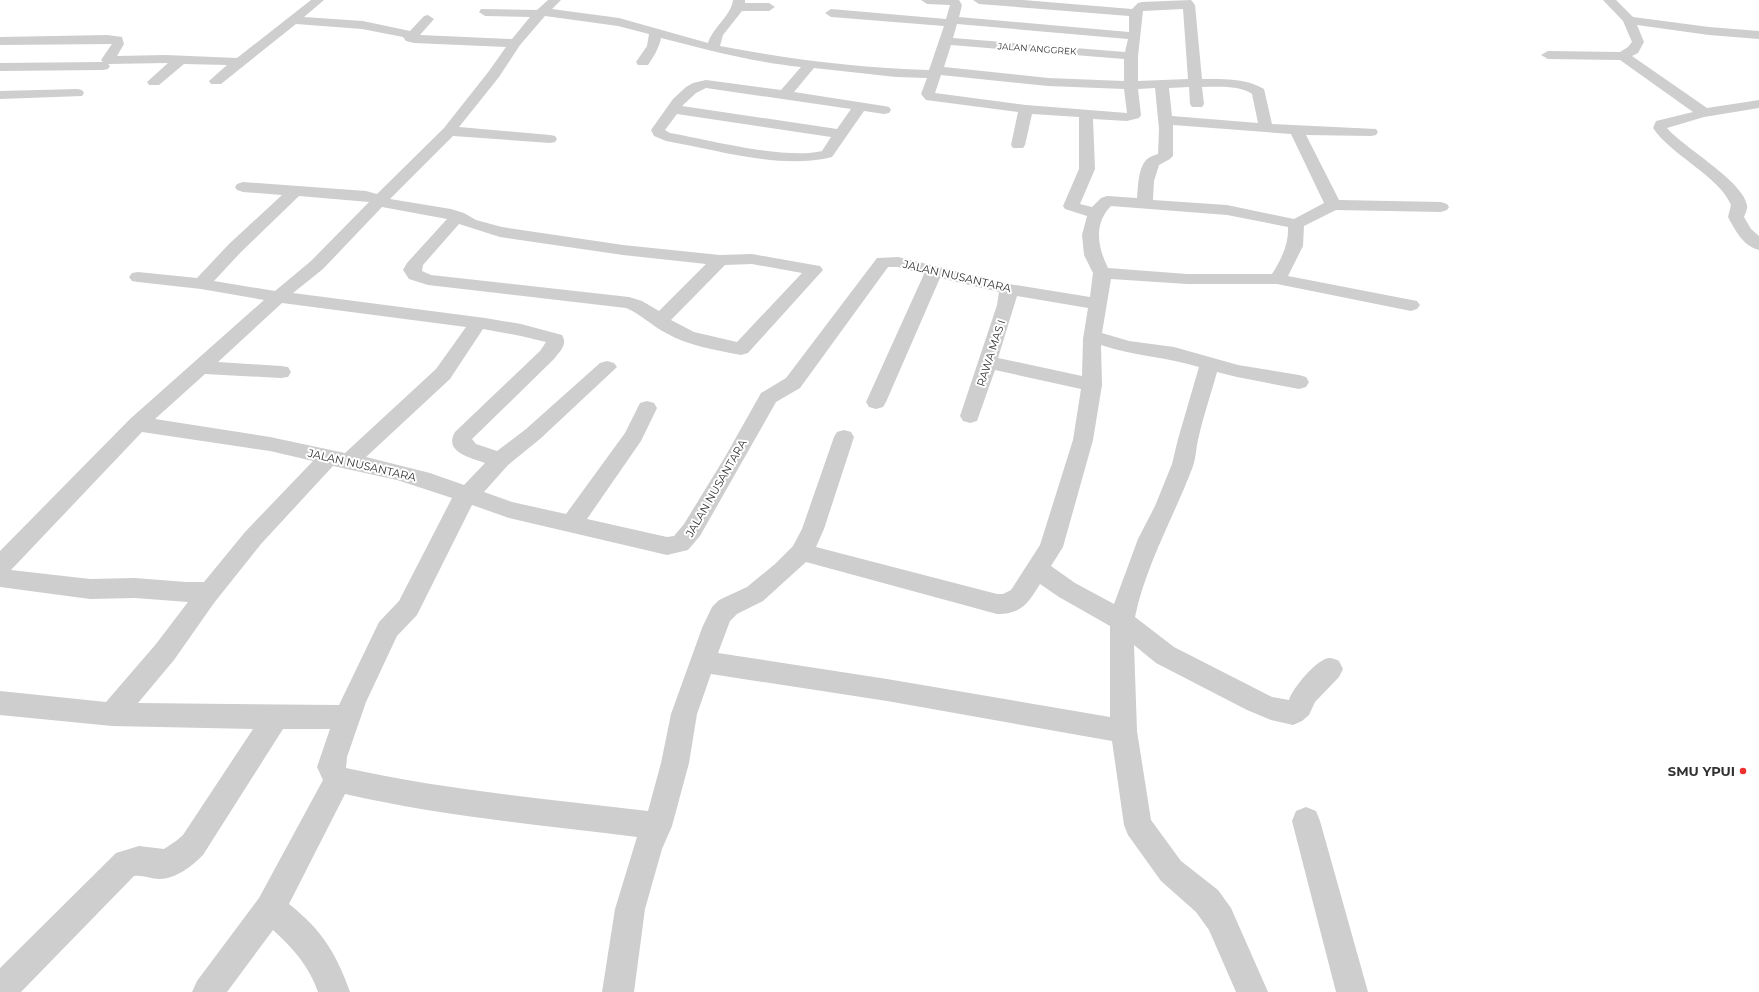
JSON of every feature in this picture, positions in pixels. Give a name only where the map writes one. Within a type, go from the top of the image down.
[{"type":"street","points":[[216,81],[318,0]]},
{"type":"street","points":[[837,0],[829,17],[952,22],[1135,36]]},
{"type":"street","points":[[926,0],[953,1],[956,5],[952,22],[944,42],[928,94],[931,98],[1086,115],[1131,117],[1134,115],[1131,86],[1131,56],[1135,36],[1136,13],[1142,6],[1187,2],[1197,104]]},
{"type":"street","points":[[979,0],[1054,4],[1136,13]]},
{"type":"street","points":[[1548,55],[1623,56],[1633,50],[1638,42],[1629,20],[1609,0]]},
{"type":"street","points":[[713,48],[717,35],[738,4],[769,7]]},
{"type":"street","points":[[485,12],[546,9],[619,22],[713,48],[767,59],[810,65],[896,73],[935,72],[1078,84],[1131,86],[1194,81],[1249,86],[1256,88],[1259,92],[1266,128]]},
{"type":"street","points":[[0,566],[137,424],[277,298],[317,265],[449,131],[494,74],[515,43],[546,9]]},
{"type":"street","points":[[411,38],[428,19]]},
{"type":"street","points":[[292,20],[363,25],[375,29],[407,34],[411,38],[420,40],[515,43]]},
{"type":"street","points":[[1629,20],[1709,31],[1759,35]]},
{"type":"street","points":[[643,62],[653,46],[656,32]]},
{"type":"street","points":[[0,41],[117,40],[118,44],[105,63],[66,104]]},
{"type":"street","name":"JALAN ANGGREK","points":[[944,42],[1131,56]]},
{"type":"street","points":[[1623,56],[1704,113]]},
{"type":"street","points":[[0,67],[180,60],[240,62]]},
{"type":"street","points":[[154,82],[180,60]]},
{"type":"street","points":[[784,95],[810,65]]},
{"type":"street","points":[[860,107],[827,154],[820,158],[799,158],[666,137],[659,133],[658,130],[692,88],[700,84],[884,110]]},
{"type":"street","points":[[1145,204],[1146,181],[1152,162],[1165,156],[1166,120],[1162,84]]},
{"type":"street","points":[[0,95],[77,93]]},
{"type":"street","points":[[1759,104],[1677,119],[1661,124],[1660,128],[1669,139],[1707,169],[1736,198],[1739,205],[1736,217],[1744,232],[1759,245]]},
{"type":"street","points":[[1018,145],[1026,109]]},
{"type":"street","points":[[674,110],[840,134]]},
{"type":"street","points":[[1086,115],[1087,169],[1071,206],[1096,214]]},
{"type":"street","points":[[1166,120],[1296,130],[1371,132]]},
{"type":"street","points":[[1296,130],[1333,204]]},
{"type":"street","points":[[449,131],[550,139]]},
{"type":"street","points":[[244,187],[366,196],[378,202],[445,212],[458,216],[470,223],[500,232],[586,245],[720,260],[752,259],[814,270],[740,349],[694,337],[672,329],[642,307],[630,303],[428,280],[415,275],[412,270],[416,263],[458,216]]},
{"type":"street","points":[[201,284],[235,248],[294,191]]},
{"type":"street","points":[[802,552],[870,571],[942,588],[997,604],[1006,604],[1019,597],[1051,547],[1083,440],[1092,385],[1091,351],[1102,283],[1102,273],[1094,256],[1090,235],[1092,223],[1096,214],[1107,201],[1227,210],[1296,224],[1333,204],[1441,207]]},
{"type":"street","points":[[1277,279],[1286,266],[1296,240],[1296,224]]},
{"type":"street","points":[[661,320],[720,260]]},
{"type":"street","name":"JALAN NUSANTARA","points":[[137,424],[270,444],[397,472],[509,510],[667,546],[677,546],[685,541],[733,461],[768,398],[793,383],[883,262],[898,262],[934,272],[1009,289],[1099,304]]},
{"type":"street","points":[[876,402],[934,272]]},
{"type":"street","points":[[1102,273],[1180,278],[1277,279],[1412,305]]},
{"type":"street","points":[[138,277],[201,284],[277,298],[478,323],[537,333],[556,340],[555,345],[547,355],[462,437],[462,444],[469,449],[500,460]]},
{"type":"street","name":"RAWA MAS I","points":[[970,416],[1006,305],[1009,289]]},
{"type":"street","points":[[112,714],[165,652],[210,591],[253,538],[338,459],[406,407],[439,378],[478,323]]},
{"type":"street","points":[[1093,336],[1127,347],[1174,353],[1245,373],[1299,382]]},
{"type":"street","points":[[988,362],[1092,385]]},
{"type":"street","points":[[1210,363],[1188,439],[1183,464],[1166,506],[1149,539],[1128,594],[1122,620],[1121,652],[1124,731],[1138,825],[1171,871],[1207,901],[1220,919],[1252,992]]},
{"type":"street","points":[[200,367],[281,372]]},
{"type":"street","points":[[607,367],[533,434],[500,460],[466,495],[454,513],[441,545],[408,608],[388,629],[353,702],[333,757],[331,767],[333,773],[338,779],[388,791],[460,802],[658,826]]},
{"type":"street","points":[[571,524],[634,436],[647,408]]},
{"type":"street","points":[[618,992],[630,909],[648,846],[658,826],[675,763],[684,714],[714,628],[721,614],[728,607],[754,594],[783,572],[802,552],[813,529],[844,437]]},
{"type":"street","points":[[1038,569],[1067,590],[1122,620],[1164,656],[1256,702],[1282,711],[1293,713],[1300,707],[1303,696],[1330,669]]},
{"type":"street","points":[[0,578],[90,588],[135,588],[186,592],[210,591]]},
{"type":"street","points":[[702,662],[887,690],[1124,731]]},
{"type":"street","points":[[0,703],[112,714],[276,717],[349,716]]},
{"type":"street","points":[[0,991],[32,956],[126,863],[136,860],[143,860],[163,865],[181,857],[193,845],[276,717]]},
{"type":"street","points":[[208,992],[243,943],[270,909],[338,779]]},
{"type":"street","points":[[1306,821],[1352,992]]},
{"type":"street","points":[[270,909],[298,930],[317,953],[327,970],[334,992]]},
{"type":"place","name":"SMU YPUI","points":[[1743,771]]}]
